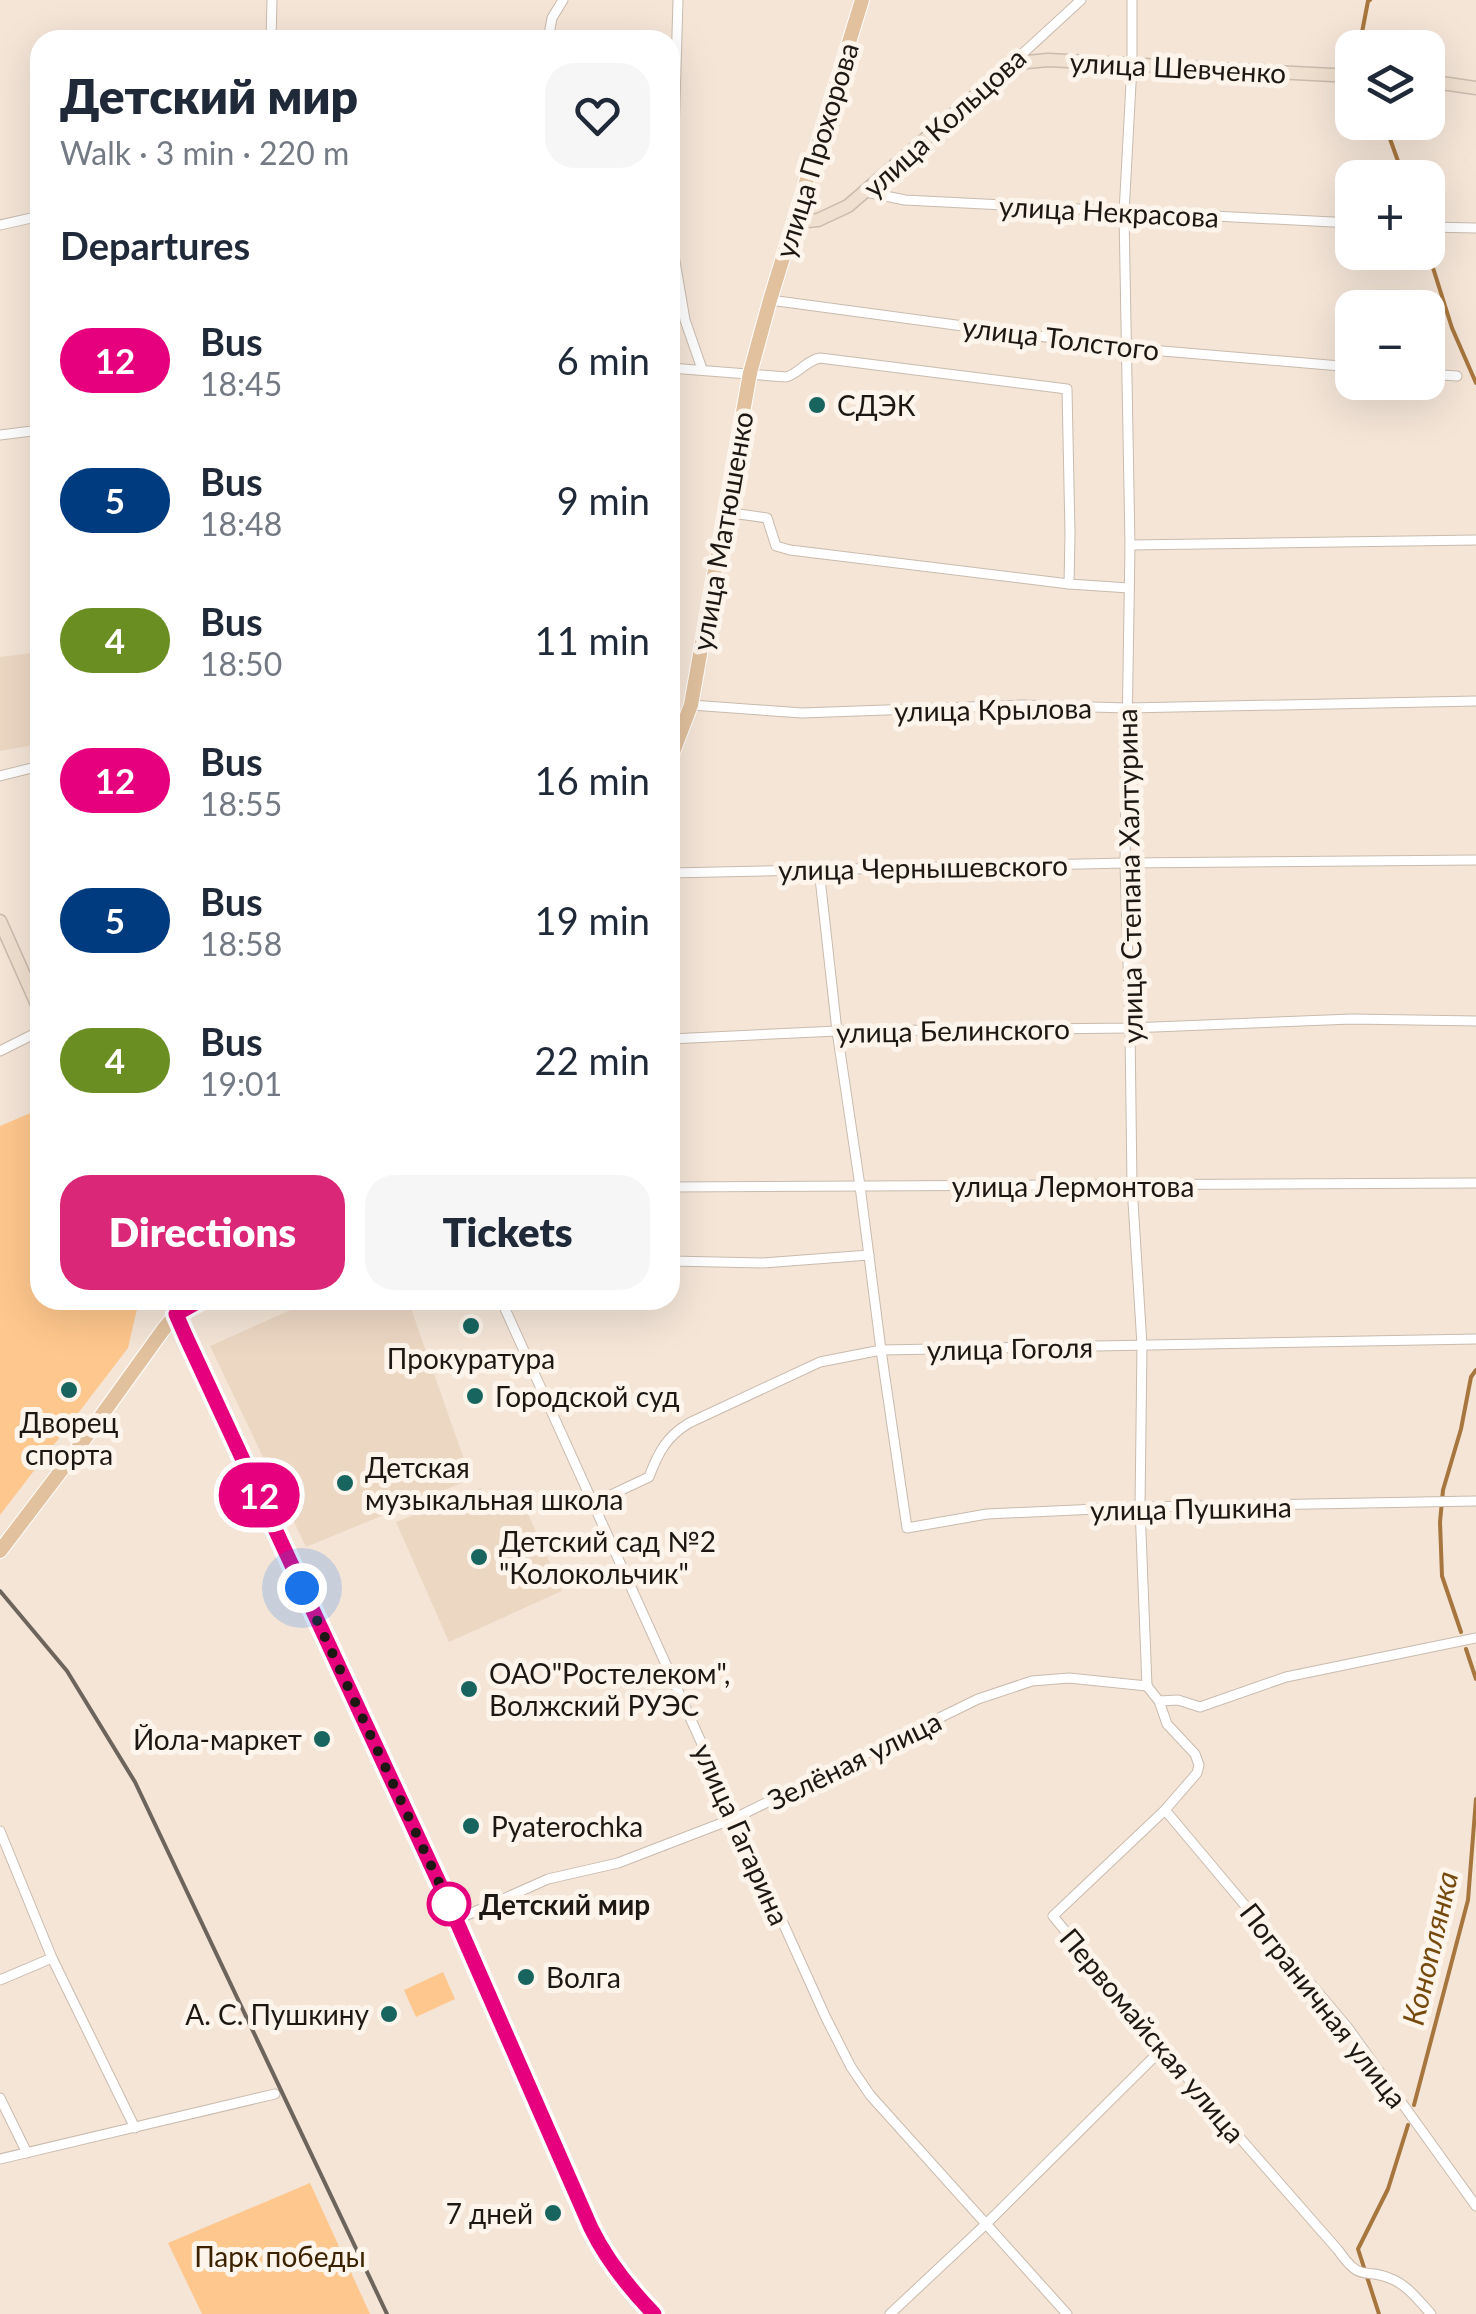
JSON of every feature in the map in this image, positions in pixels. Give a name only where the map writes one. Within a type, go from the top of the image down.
[{"type":"main road","name":"улица Прохорова","points":[[770,300],[862,0]]},
{"type":"main road","name":"улица Шевченко","points":[[1005,70],[1048,60],[1335,75]]},
{"type":"main road","name":"улица Кольцова","points":[[795,222],[832,215],[866,192],[1005,70]]},
{"type":"main road","points":[[1445,83],[1476,88]]},
{"type":"main road","name":"улица Матюшенко","points":[[680,734],[691,705],[750,373],[770,300]]},
{"type":"main road","points":[[0,922],[30,989]]},
{"type":"main road","points":[[0,1551],[170,1310]]},
{"type":"main road","points":[[173,1310],[456,1920],[596,2239],[654,2314]]},
{"type":"street","points":[[271,30],[272,0]]},
{"type":"street","points":[[548,30],[564,0]]},
{"type":"street","points":[[677,30],[678,0]]},
{"type":"street","name":"улица Кольцова","points":[[1005,70],[1081,0]]},
{"type":"street","name":"улица Степана Халтурина","points":[[1132,0],[1124,213],[1130,545],[1125,863],[1132,1186],[1142,1346],[1140,1507],[1147,1686]]},
{"type":"street","name":"улица Некрасова","points":[[866,192],[905,200],[1335,223]]},
{"type":"street","points":[[0,225],[30,218]]},
{"type":"street","points":[[1445,227],[1476,228]]},
{"type":"street","points":[[680,291],[685,320],[702,369]]},
{"type":"street","name":"улица Толстого","points":[[770,300],[1127,348],[1335,366]]},
{"type":"street","points":[[680,368],[786,377],[810,360],[820,358],[1067,389],[1069,584]]},
{"type":"street","points":[[1445,375],[1457,376]]},
{"type":"street","points":[[0,434],[30,431]]},
{"type":"street","points":[[725,512],[766,518],[776,546],[790,550],[1129,588]]},
{"type":"street","points":[[1130,545],[1476,540]]},
{"type":"street","name":"улица Крылова","points":[[691,705],[802,713],[1022,705],[1128,708],[1476,701]]},
{"type":"street","points":[[0,776],[30,768]]},
{"type":"street","name":"улица Чернышевского","points":[[680,873],[1476,860]]},
{"type":"street","points":[[819,869],[836,1032],[881,1350]]},
{"type":"street","name":"улица Белинского","points":[[680,1038],[1352,1019],[1476,1021]]},
{"type":"street","points":[[0,1051],[30,1036]]},
{"type":"street","name":"улица Лермонтова","points":[[680,1187],[1476,1183]]},
{"type":"street","points":[[680,1261],[763,1262],[869,1255]]},
{"type":"street","name":"улица Гагарина","points":[[505,1310],[851,2067],[870,2095],[1068,2314]]},
{"type":"street","name":"улица Гоголя","points":[[594,1503],[649,1477],[662,1446],[689,1423],[820,1362],[881,1350],[1476,1340]]},
{"type":"street","name":"улица Пушкина","points":[[881,1350],[907,1528],[987,1514],[1140,1507],[1470,1502]]},
{"type":"street","points":[[1159,1701],[1178,1700],[1200,1707],[1286,1677],[1476,1638]]},
{"type":"street","name":"Зелёная улица","points":[[456,1920],[548,1880],[618,1863],[735,1818],[978,1699],[1032,1680],[1070,1678],[1147,1686]]},
{"type":"street","name":"Первомайская улица","points":[[1147,1686],[1159,1701],[1167,1724],[1195,1754],[1197,1773],[1165,1810],[1054,1916],[1350,2268],[1397,2281],[1430,2314]]},
{"type":"street","name":"Пограничная улица","points":[[1165,1810],[1348,2028],[1476,2206]]},
{"type":"street","points":[[0,1833],[52,1958],[135,2128]]},
{"type":"street","points":[[0,1980],[52,1958]]},
{"type":"street","points":[[890,2314],[1162,2049]]},
{"type":"street","points":[[0,2159],[274,2094]]},
{"type":"street","points":[[0,2098],[27,2153]]},
{"type":"shaded area","points":[[30,653],[30,746],[0,751],[0,657]]},
{"type":"shaded area","points":[[291,1310],[412,1310],[471,1479],[306,1547],[210,1346]]},
{"type":"shaded area","name":"Детский сад №2 \"Колокольчик\"","points":[[481,1488],[491,1505],[519,1493],[562,1591],[449,1642],[396,1522]]},
{"type":"green space","points":[[30,1113],[30,1310],[137,1310],[128,1348],[0,1515],[0,1126]]},
{"type":"green space","points":[[443,1972],[455,1999],[416,2017],[404,1990]]},
{"type":"green space","name":"Парк победы","points":[[310,2183],[370,2314],[202,2314],[168,2243]]},
{"type":"waterway","name":"Коноплянка","points":[[1362,30],[1370,0]]},
{"type":"waterway","name":"Коноплянка","points":[[1390,140],[1398,160]]},
{"type":"waterway","name":"Коноплянка","points":[[1434,270],[1452,328],[1476,383]]},
{"type":"waterway","name":"Коноплянка","points":[[1461,1632],[1442,1576],[1440,1522],[1443,1490],[1476,1370]]},
{"type":"waterway","name":"Коноплянка","points":[[1466,1649],[1476,1679]]},
{"type":"waterway","name":"Коноплянка","points":[[1414,2105],[1468,1900],[1476,1799]]},
{"type":"waterway","name":"Коноплянка","points":[[1379,2314],[1358,2249],[1388,2189],[1408,2125]]},
{"type":"railway","points":[[0,1591],[67,1671],[135,1782],[387,2314]]},
{"type":"bus line","name":"12","points":[[183,1310],[176,1314],[186,1337],[449,1904],[591,2228],[614,2268],[654,2314]]},
{"type":"place","name":"СДЭК","points":[[817,405]]},
{"type":"place","name":"Прокуратура","points":[[471,1326]]},
{"type":"place","name":"Дворец спорта","points":[[69,1390]]},
{"type":"place","name":"Городской суд","points":[[475,1396]]},
{"type":"place","name":"Детская музыкальная школа","points":[[345,1483]]},
{"type":"place","name":"Детский сад №2 \"Колокольчик\"","points":[[479,1557]]},
{"type":"place","name":"ОАО\"Ростелеком\", Волжский РУЭС","points":[[469,1689]]},
{"type":"place","name":"Йола-маркет","points":[[322,1739]]},
{"type":"place","name":"Pyaterochka","points":[[471,1826]]},
{"type":"place","name":"Детский мир","points":[[449,1904]]},
{"type":"place","name":"Волга","points":[[526,1977]]},
{"type":"place","name":"А. С. Пушкину","points":[[389,2014]]},
{"type":"place","name":"7 дней","points":[[553,2213]]},
{"type":"route","points":[[302,1588],[449,1904]]}]
